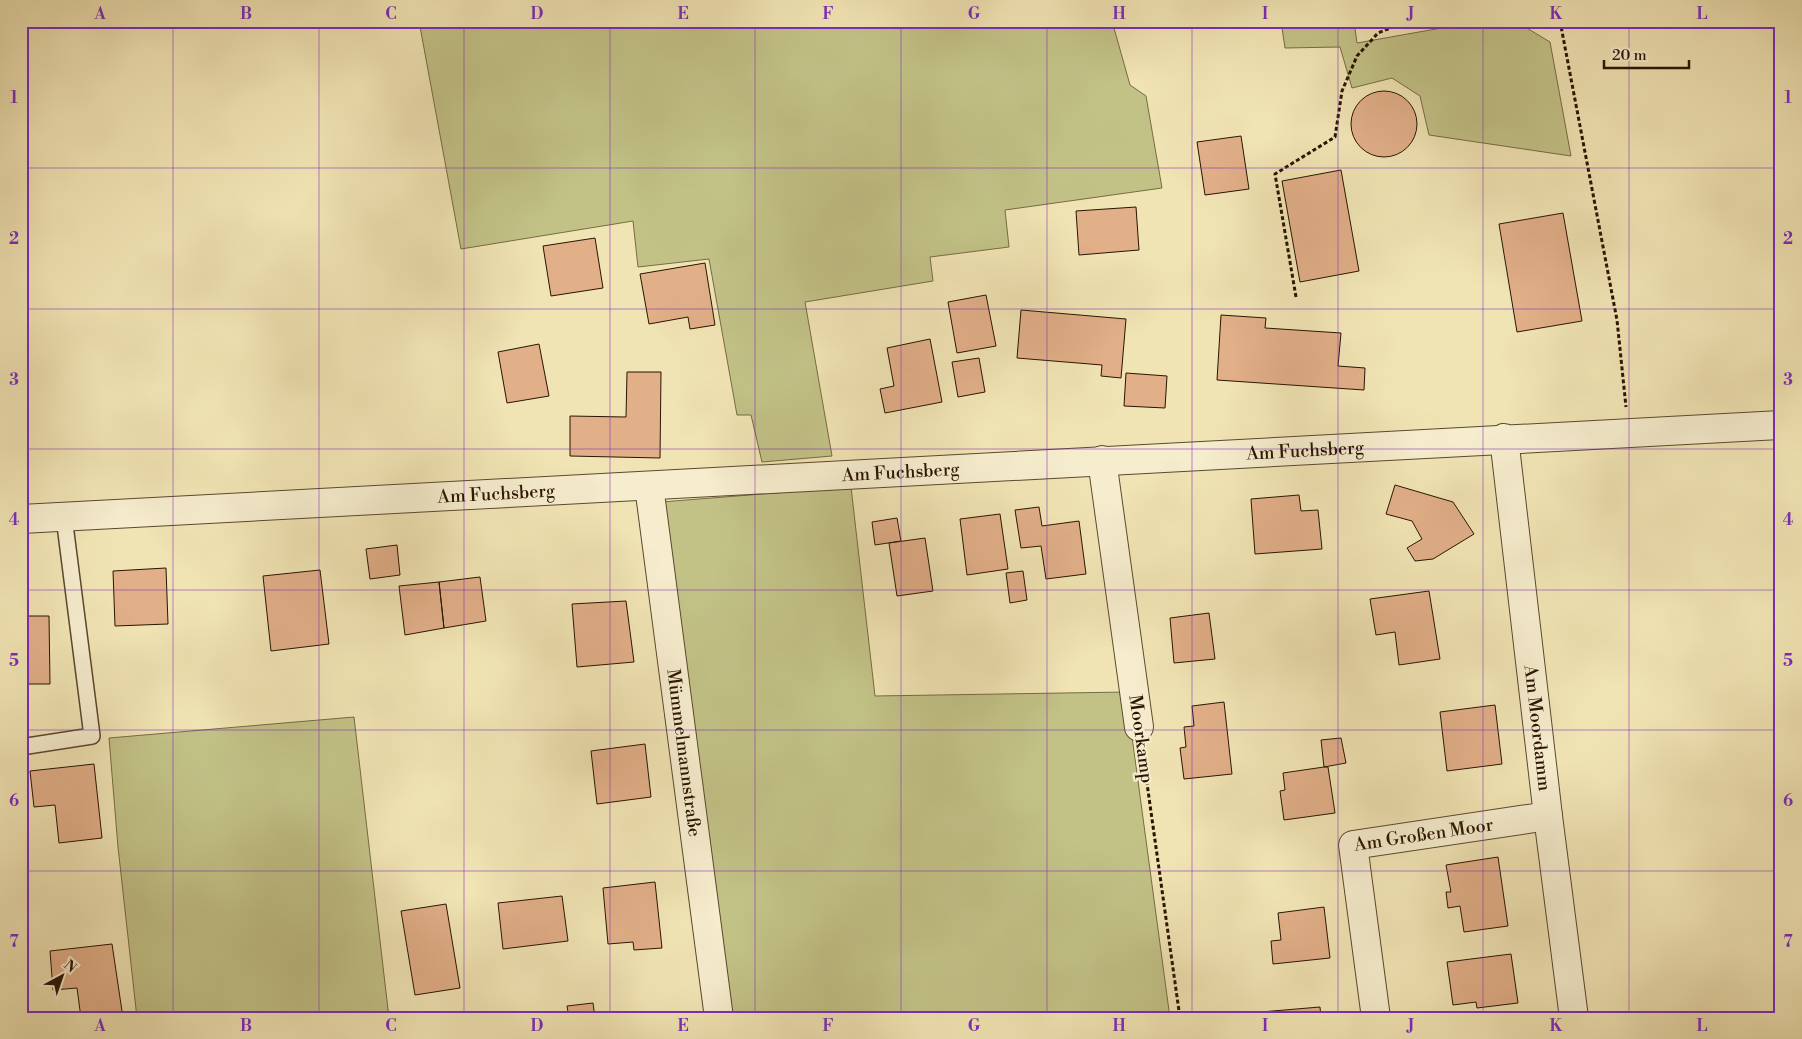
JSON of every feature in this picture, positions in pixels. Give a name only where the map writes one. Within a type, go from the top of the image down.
[{"type":"street","name":"Am Fuchsberg","points":[[21,519],[1504,438],[1781,425]]},
{"type":"street","name":"Am Moordamm","points":[[1504,438],[1548,816],[1574,1018]]},
{"type":"street","name":"Moorkamp","points":[[1102,460],[1140,727]]},
{"type":"street","name":"Mümmelmannstraße","points":[[649,486],[719,1018]]},
{"type":"street","name":"Am Großen Moor","points":[[1376,1018],[1353,845],[1548,816]]},
{"type":"lane","points":[[21,747],[92,736],[64,517]]},
{"type":"path","points":[[1296,298],[1275,174],[1335,137],[1342,91],[1357,56],[1378,33],[1408,21]]},
{"type":"path","points":[[1559,22],[1617,320],[1629,432]]},
{"type":"path","name":"Moorkamp","points":[[1140,727],[1180,1018]]},
{"type":"green space","points":[[419,21],[1112,21],[1130,85],[1146,96],[1162,188],[1005,210],[1009,247],[930,257],[933,281],[805,302],[832,456],[762,462],[751,415],[737,415],[709,259],[638,267],[633,221],[461,249]]},
{"type":"green space","points":[[1281,21],[1354,21],[1357,43],[1481,21],[1515,21],[1550,42],[1571,156],[1429,135],[1420,96],[1392,78],[1352,88],[1340,47],[1285,48]]},
{"type":"green space","points":[[851,487],[875,696],[1126,692],[1170,1018],[729,1018],[661,502]]},
{"type":"green space","points":[[354,717],[389,1018],[137,1018],[118,847],[109,738]]},
{"type":"building","points":[[1384,91],[1397,94],[1407,101],[1414,111],[1417,124],[1414,137],[1407,147],[1397,154],[1384,157],[1371,154],[1361,147],[1354,137],[1351,124],[1354,111],[1361,101],[1371,94]]},
{"type":"building","points":[[1241,136],[1249,189],[1205,195],[1197,142]]},
{"type":"building","points":[[1341,170],[1359,271],[1300,282],[1282,181]]},
{"type":"building","points":[[1136,207],[1139,250],[1079,255],[1076,211]]},
{"type":"building","points":[[1563,213],[1582,321],[1517,332],[1499,224]]},
{"type":"building","points":[[595,238],[603,288],[551,296],[543,246]]},
{"type":"building","points":[[705,263],[715,325],[690,329],[688,317],[649,324],[640,274]]},
{"type":"building","points":[[986,295],[996,346],[957,353],[948,302]]},
{"type":"building","points":[[1021,310],[1126,319],[1121,378],[1101,376],[1102,365],[1017,358]]},
{"type":"building","points":[[1221,315],[1266,318],[1265,328],[1341,333],[1338,366],[1365,368],[1364,390],[1217,380]]},
{"type":"building","points":[[930,339],[942,402],[885,413],[880,389],[894,386],[887,348]]},
{"type":"building","points":[[539,344],[549,396],[507,403],[498,352]]},
{"type":"building","points":[[979,358],[985,392],[958,397],[952,362]]},
{"type":"building","points":[[627,372],[661,372],[660,458],[570,456],[570,416],[626,417]]},
{"type":"building","points":[[1126,373],[1167,376],[1165,408],[1124,406]]},
{"type":"building","points":[[1395,485],[1453,502],[1474,534],[1433,559],[1415,561],[1407,548],[1422,539],[1412,521],[1386,514]]},
{"type":"building","points":[[1299,495],[1301,511],[1318,510],[1322,549],[1255,554],[1251,499]]},
{"type":"building","points":[[1039,507],[1042,526],[1079,521],[1086,574],[1046,579],[1041,546],[1021,548],[1015,510]]},
{"type":"building","points":[[1000,514],[1008,569],[967,575],[960,519]]},
{"type":"building","points":[[897,518],[901,541],[875,545],[872,522]]},
{"type":"building","points":[[925,538],[933,591],[897,596],[889,543]]},
{"type":"building","points":[[397,545],[400,575],[370,579],[366,549]]},
{"type":"building","points":[[166,568],[168,624],[115,626],[113,571]]},
{"type":"building","points":[[320,570],[329,644],[271,651],[263,576]]},
{"type":"building","points":[[1023,571],[1027,600],[1010,603],[1006,573]]},
{"type":"building","points":[[480,577],[486,621],[444,628],[439,582]]},
{"type":"building","points":[[439,582],[444,628],[405,635],[399,586]]},
{"type":"building","points":[[1429,591],[1440,659],[1399,665],[1395,632],[1376,635],[1370,599]]},
{"type":"building","points":[[626,601],[634,662],[577,667],[572,604]]},
{"type":"building","points":[[1209,613],[1215,659],[1174,663],[1170,618]]},
{"type":"building","points":[[21,616],[49,616],[50,684],[21,684]]},
{"type":"building","points":[[1224,702],[1232,774],[1184,779],[1180,748],[1186,747],[1184,727],[1194,726],[1192,706]]},
{"type":"building","points":[[1495,705],[1502,764],[1447,771],[1440,712]]},
{"type":"building","points":[[1341,738],[1346,763],[1324,767],[1321,740]]},
{"type":"building","points":[[645,744],[651,797],[597,804],[591,751]]},
{"type":"building","points":[[94,764],[102,838],[59,843],[55,805],[34,807],[30,771]]},
{"type":"building","points":[[1328,767],[1335,813],[1284,820],[1280,791],[1285,790],[1283,773]]},
{"type":"building","points":[[1498,857],[1508,926],[1464,932],[1460,906],[1448,908],[1446,892],[1451,892],[1446,865]]},
{"type":"building","points":[[655,882],[662,948],[634,950],[633,942],[608,944],[603,888]]},
{"type":"building","points":[[562,896],[568,941],[503,949],[498,903]]},
{"type":"building","points":[[446,904],[460,988],[415,995],[401,911]]},
{"type":"building","points":[[1324,907],[1330,958],[1273,964],[1271,941],[1281,940],[1278,913]]},
{"type":"building","points":[[112,944],[123,1018],[81,1018],[77,988],[53,990],[50,951]]},
{"type":"building","points":[[1511,954],[1518,1003],[1477,1008],[1476,1002],[1453,1005],[1447,962]]},
{"type":"building","points":[[593,1003],[595,1018],[569,1018],[567,1006]]},
{"type":"building","points":[[1320,1007],[1321,1018],[1249,1018],[1249,1013]]}]
